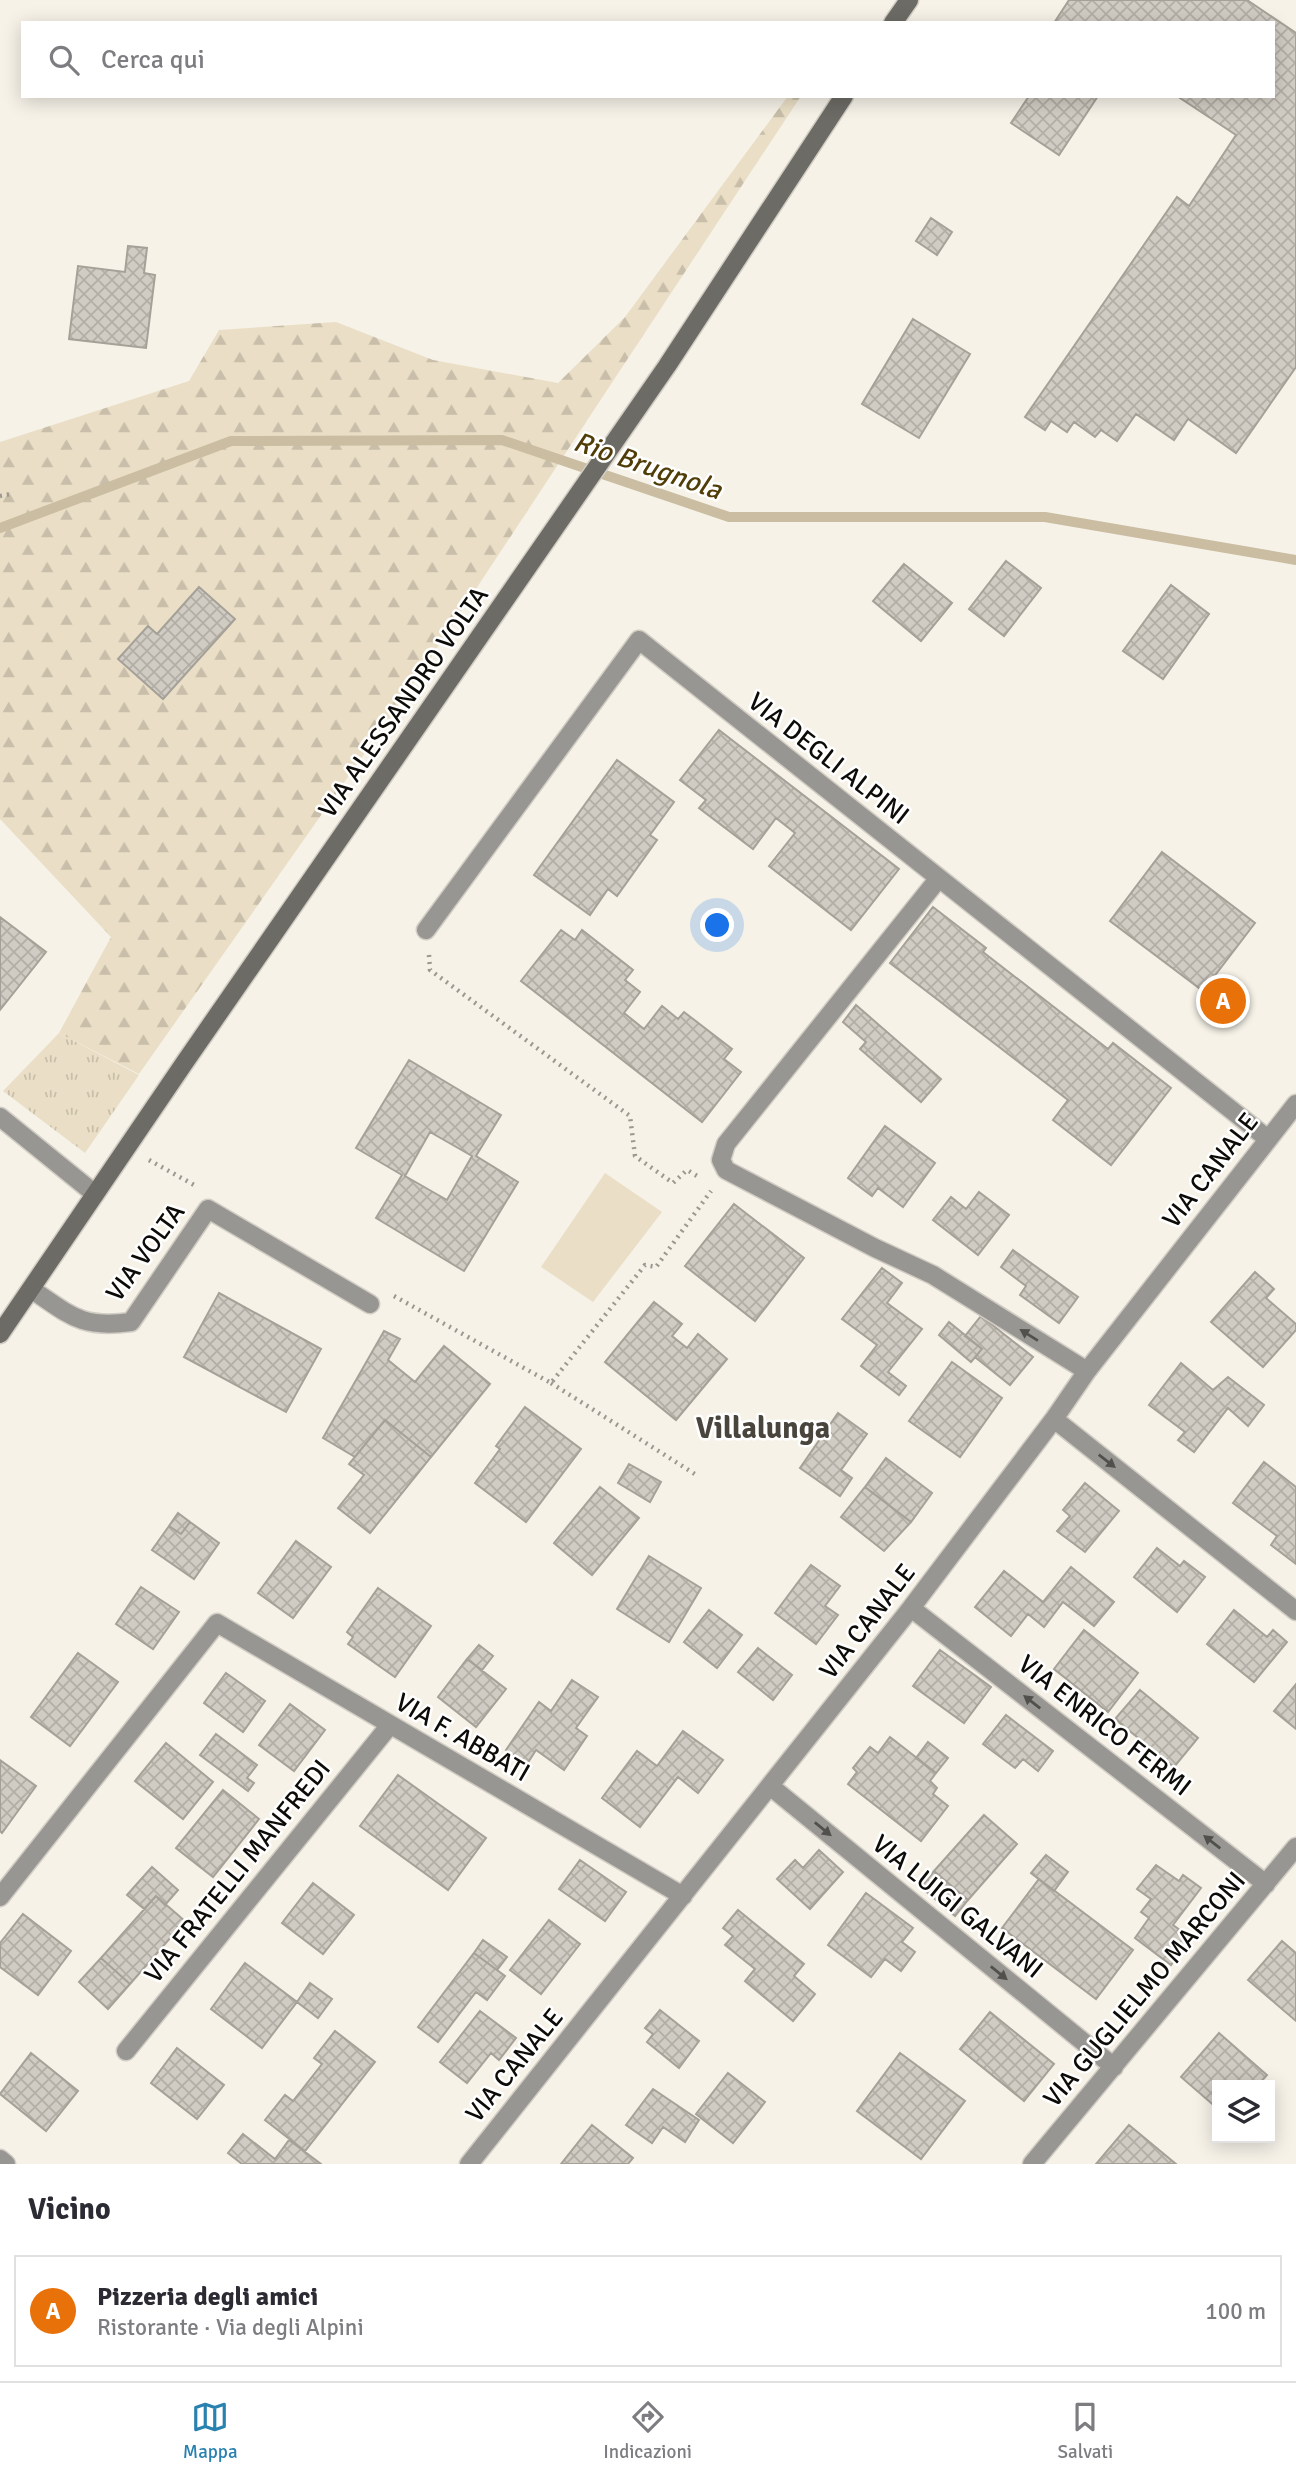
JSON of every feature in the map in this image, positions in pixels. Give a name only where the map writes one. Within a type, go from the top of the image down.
[{"type":"main road","points":[[894,21],[909,0]]},
{"type":"main road","name":"VIA ALESSANDRO VOLTA","points":[[0,1334],[643,401],[843,98]]},
{"type":"street","name":"VIA DEGLI ALPINI","points":[[426,930],[639,640],[1268,1139]]},
{"type":"street","points":[[939,878],[726,1144],[721,1160],[721,1178],[933,1275],[1087,1371]]},
{"type":"street","name":"VIA CANALE","points":[[469,2164],[911,1608],[1054,1419],[1087,1371],[1296,1104]]},
{"type":"street","points":[[0,1117],[95,1194]]},
{"type":"street","name":"VIA VOLTA","points":[[31,1289],[80,1321],[107,1325],[131,1322],[208,1209],[370,1304]]},
{"type":"street","points":[[1054,1419],[1296,1611]]},
{"type":"street","name":"VIA ENRICO FERMI","points":[[911,1608],[1266,1884]]},
{"type":"street","name":"VIA F. ABBATI","points":[[0,1896],[217,1623],[683,1896]]},
{"type":"street","name":"VIA FRATELLI MANFREDI","points":[[126,2051],[390,1725]]},
{"type":"street","name":"VIA LUIGI GALVANI","points":[[770,1786],[1114,2067]]},
{"type":"street","name":"VIA GUGLIELMO MARCONI","points":[[1032,2164],[1296,1847]]},
{"type":"street","points":[[0,2159],[6,2164]]},
{"type":"path","points":[[0,496],[11,494]]},
{"type":"path","points":[[426,930],[430,970],[630,1115],[635,1156],[673,1183],[687,1170],[721,1178],[656,1268],[645,1265],[551,1382]]},
{"type":"path","points":[[127,1147],[200,1188]]},
{"type":"path","points":[[394,1296],[551,1382],[698,1476]]},
{"type":"green space","points":[[787,98],[800,98],[412,686],[139,1074],[59,1033],[111,937],[0,819],[0,442],[189,381],[219,330],[336,322],[433,360],[558,383],[625,317]]},
{"type":"green space","points":[[59,1033],[139,1075],[85,1153],[3,1091]]},
{"type":"green space","points":[[605,1173],[662,1212],[593,1302],[541,1267]]},
{"type":"building","points":[[1069,0],[1247,0],[1296,33],[1296,367],[1236,453],[1188,419],[1174,440],[1136,414],[1117,441],[1101,430],[1095,437],[1074,422],[1067,432],[1051,421],[1045,430],[1025,417],[1177,197],[1189,206],[1236,135],[1180,98],[1275,98],[1275,21],[1055,21]]},
{"type":"building","points":[[1028,98],[1097,98],[1059,155],[1011,123]]},
{"type":"building","points":[[931,218],[952,232],[937,255],[916,241]]},
{"type":"building","points":[[128,246],[147,248],[144,273],[155,275],[146,348],[69,339],[78,266],[125,272]]},
{"type":"building","points":[[913,319],[970,354],[919,438],[862,404]]},
{"type":"building","points":[[1006,561],[1041,588],[1004,636],[969,609]]},
{"type":"building","points":[[904,564],[952,603],[921,641],[873,601]]},
{"type":"building","points":[[1171,585],[1209,614],[1163,679],[1123,651]]},
{"type":"building","points":[[199,587],[235,619],[163,699],[118,659],[148,626],[157,634]]},
{"type":"building","points":[[719,730],[899,869],[851,930],[769,866],[795,833],[776,818],[753,849],[699,808],[706,800],[680,780]]},
{"type":"building","points":[[617,760],[674,802],[650,835],[657,840],[617,896],[608,889],[590,915],[534,875]]},
{"type":"building","points":[[1162,852],[1255,923],[1203,991],[1110,921]]},
{"type":"building","points":[[933,907],[986,948],[983,952],[1108,1049],[1113,1043],[1171,1088],[1111,1165],[1053,1120],[1068,1100],[890,963]]},
{"type":"building","points":[[0,917],[46,952],[0,1010]]},
{"type":"building","points":[[561,930],[575,940],[582,930],[633,970],[625,980],[640,992],[624,1013],[644,1029],[662,1006],[678,1019],[684,1012],[732,1049],[724,1059],[741,1072],[702,1122],[521,981]]},
{"type":"building","points":[[856,1005],[941,1079],[921,1102],[860,1049],[866,1042],[843,1022]]},
{"type":"building","points":[[409,1060],[501,1115],[476,1156],[518,1182],[464,1271],[376,1218],[402,1175],[356,1148]],"holes":[[[430,1132],[472,1156],[447,1200],[405,1176]]]},
{"type":"building","points":[[885,1126],[935,1163],[903,1207],[878,1188],[872,1196],[848,1178]]},
{"type":"building","points":[[979,1192],[1009,1215],[978,1255],[933,1220],[951,1197],[966,1209]]},
{"type":"building","points":[[734,1204],[804,1258],[755,1321],[685,1266]]},
{"type":"building","points":[[1013,1250],[1078,1297],[1059,1323],[1020,1295],[1026,1286],[1001,1267]]},
{"type":"building","points":[[882,1268],[902,1283],[887,1303],[922,1329],[888,1372],[906,1386],[899,1395],[861,1366],[877,1345],[842,1319]]},
{"type":"building","points":[[1255,1272],[1274,1289],[1266,1298],[1296,1324],[1296,1330],[1263,1367],[1211,1322]]},
{"type":"building","points":[[219,1293],[321,1349],[286,1412],[184,1357]]},
{"type":"building","points":[[654,1302],[682,1324],[672,1336],[687,1348],[698,1334],[727,1359],[676,1420],[605,1362]]},
{"type":"building","points":[[981,1316],[1033,1357],[1010,1385],[975,1357],[982,1349],[965,1336]]},
{"type":"building","points":[[949,1322],[982,1349],[971,1362],[939,1335]]},
{"type":"building","points":[[384,1331],[400,1339],[388,1360],[415,1382],[444,1346],[490,1384],[431,1457],[385,1420],[355,1457],[323,1438]]},
{"type":"building","points":[[952,1362],[1002,1398],[960,1457],[909,1421]]},
{"type":"building","points":[[1181,1363],[1213,1390],[1228,1377],[1264,1405],[1248,1426],[1228,1408],[1194,1452],[1178,1440],[1185,1432],[1149,1405]]},
{"type":"building","points":[[525,1407],[581,1449],[526,1522],[475,1483],[500,1449],[496,1446]]},
{"type":"building","points":[[838,1413],[867,1434],[841,1470],[852,1478],[840,1496],[800,1468]]},
{"type":"building","points":[[385,1420],[431,1457],[370,1533],[338,1508],[364,1475],[349,1464]]},
{"type":"building","points":[[886,1458],[932,1493],[911,1522],[865,1487]]},
{"type":"building","points":[[1264,1462],[1296,1487],[1296,1564],[1271,1545],[1277,1536],[1233,1503]]},
{"type":"building","points":[[629,1464],[661,1482],[650,1502],[618,1483]]},
{"type":"building","points":[[1085,1483],[1119,1511],[1085,1552],[1057,1531],[1070,1516],[1063,1510]]},
{"type":"building","points":[[600,1487],[639,1518],[592,1575],[554,1543]]},
{"type":"building","points":[[865,1487],[911,1522],[884,1551],[841,1517]]},
{"type":"building","points":[[178,1513],[190,1522],[181,1534],[169,1526]]},
{"type":"building","points":[[190,1522],[219,1543],[194,1579],[152,1550],[169,1526],[181,1534]]},
{"type":"building","points":[[296,1541],[331,1567],[293,1618],[258,1593]]},
{"type":"building","points":[[1157,1548],[1180,1566],[1184,1561],[1205,1577],[1177,1612],[1134,1577]]},
{"type":"building","points":[[649,1556],[701,1588],[669,1642],[617,1609]]},
{"type":"building","points":[[811,1565],[840,1586],[825,1606],[838,1615],[816,1644],[775,1613]]},
{"type":"building","points":[[1071,1567],[1114,1602],[1094,1626],[1063,1602],[1044,1627],[1028,1614],[1011,1636],[975,1607],[1004,1571],[1043,1602]]},
{"type":"building","points":[[141,1587],[179,1612],[153,1649],[116,1624]]},
{"type":"building","points":[[378,1588],[431,1626],[395,1677],[348,1644],[353,1637],[347,1632]]},
{"type":"building","points":[[709,1610],[742,1635],[717,1668],[684,1642]]},
{"type":"building","points":[[1234,1610],[1267,1637],[1273,1630],[1287,1642],[1254,1682],[1207,1644]]},
{"type":"building","points":[[1084,1630],[1138,1673],[1108,1712],[1054,1669]]},
{"type":"building","points":[[479,1645],[493,1656],[482,1670],[467,1659]]},
{"type":"building","points":[[758,1648],[792,1675],[773,1700],[738,1672]]},
{"type":"building","points":[[940,1650],[991,1687],[964,1723],[913,1686]]},
{"type":"building","points":[[78,1653],[118,1682],[70,1746],[31,1717]]},
{"type":"building","points":[[467,1659],[506,1689],[476,1727],[438,1697]]},
{"type":"building","points":[[226,1673],[265,1701],[243,1732],[204,1703]]},
{"type":"building","points":[[572,1680],[598,1697],[576,1728],[587,1736],[564,1770],[536,1750],[527,1764],[506,1750],[539,1702],[551,1711]]},
{"type":"building","points":[[1296,1684],[1296,1729],[1274,1711]]},
{"type":"building","points":[[1140,1690],[1198,1738],[1174,1767],[1115,1719]]},
{"type":"building","points":[[290,1704],[325,1730],[294,1771],[259,1745]]},
{"type":"building","points":[[1006,1715],[1053,1751],[1038,1771],[1023,1759],[1015,1768],[983,1744]]},
{"type":"building","points":[[683,1731],[723,1760],[698,1793],[678,1777],[640,1827],[602,1798],[637,1751],[657,1766]]},
{"type":"building","points":[[216,1734],[257,1765],[247,1778],[254,1783],[248,1791],[200,1755]]},
{"type":"building","points":[[890,1737],[936,1773],[930,1781],[937,1788],[933,1794],[948,1806],[921,1841],[848,1784],[857,1772],[853,1768],[870,1747],[878,1753]]},
{"type":"building","points":[[928,1742],[948,1758],[936,1773],[916,1758]]},
{"type":"building","points":[[166,1743],[213,1782],[183,1819],[135,1781]]},
{"type":"building","points":[[0,1760],[36,1786],[2,1833],[0,1831]]},
{"type":"building","points":[[398,1775],[486,1838],[448,1890],[360,1826]]},
{"type":"building","points":[[223,1790],[259,1819],[213,1877],[176,1848]]},
{"type":"building","points":[[984,1815],[1017,1844],[968,1900],[934,1871]]},
{"type":"building","points":[[819,1850],[843,1872],[810,1909],[777,1879],[795,1860],[803,1868]]},
{"type":"building","points":[[1046,1855],[1068,1872],[1054,1891],[1031,1873]]},
{"type":"building","points":[[580,1860],[626,1892],[605,1921],[559,1889]]},
{"type":"building","points":[[1156,1865],[1179,1881],[1183,1875],[1201,1888],[1173,1925],[1191,1938],[1171,1965],[1135,1938],[1149,1918],[1141,1912],[1151,1899],[1137,1889]]},
{"type":"building","points":[[152,1867],[178,1890],[165,1905],[156,1896],[144,1909],[127,1895]]},
{"type":"building","points":[[934,1871],[968,1900],[955,1916],[921,1887]]},
{"type":"building","points":[[1039,1879],[1133,1950],[1096,1999],[1002,1928]]},
{"type":"building","points":[[313,1883],[354,1915],[323,1954],[282,1923]]},
{"type":"building","points":[[866,1893],[913,1928],[902,1942],[915,1952],[901,1971],[885,1959],[871,1977],[828,1945]]},
{"type":"building","points":[[156,1896],[185,1921],[130,1984],[101,1958]]},
{"type":"building","points":[[738,1910],[804,1964],[794,1976],[815,1994],[793,2021],[745,1981],[755,1969],[725,1945],[733,1936],[723,1928]]},
{"type":"building","points":[[23,1914],[71,1951],[38,1995],[0,1967],[0,1943]]},
{"type":"building","points":[[549,1920],[580,1944],[541,1994],[510,1970]]},
{"type":"building","points":[[483,1940],[507,1957],[497,1970],[474,1953]]},
{"type":"building","points":[[1282,1941],[1296,1953],[1296,2021],[1248,1980]]},
{"type":"building","points":[[474,1953],[505,1976],[487,2000],[476,1992],[438,2042],[418,2027]]},
{"type":"building","points":[[101,1958],[130,1984],[108,2009],[79,1982]]},
{"type":"building","points":[[245,1963],[297,2002],[262,2048],[211,2009]]},
{"type":"building","points":[[310,1983],[332,1999],[318,2018],[297,2002]]},
{"type":"building","points":[[660,2010],[699,2041],[679,2068],[647,2042],[653,2034],[645,2028]]},
{"type":"building","points":[[480,2011],[516,2038],[499,2060],[491,2053],[467,2083],[440,2062]]},
{"type":"building","points":[[990,2012],[1054,2064],[1024,2101],[960,2049]]},
{"type":"building","points":[[335,2031],[375,2062],[305,2151],[265,2120],[285,2095],[293,2101],[322,2064],[314,2058]]},
{"type":"building","points":[[1219,2033],[1267,2075],[1262,2080],[1212,2080],[1212,2104],[1181,2077]]},
{"type":"building","points":[[177,2048],[224,2085],[197,2119],[151,2083]]},
{"type":"building","points":[[31,2053],[78,2091],[46,2131],[0,2094]]},
{"type":"building","points":[[900,2053],[965,2101],[921,2159],[857,2111]]},
{"type":"building","points":[[728,2073],[765,2102],[733,2143],[696,2114]]},
{"type":"building","points":[[653,2089],[699,2120],[685,2142],[663,2127],[652,2143],[626,2125]]},
{"type":"building","points":[[592,2125],[633,2158],[628,2164],[561,2164]]},
{"type":"building","points":[[1129,2125],[1176,2164],[1096,2164]]},
{"type":"building","points":[[243,2134],[275,2159],[289,2140],[321,2164],[242,2164],[228,2153]]},
{"type":"waterway","name":"Rio Brugnola","points":[[0,528],[231,441],[502,440],[729,517],[1045,517],[1296,560]]},
{"type":"place","name":"Pizzeria degli amici","points":[[1223,1001]]},
{"type":"district","name":"Villalunga","points":[[763,1428]]}]
